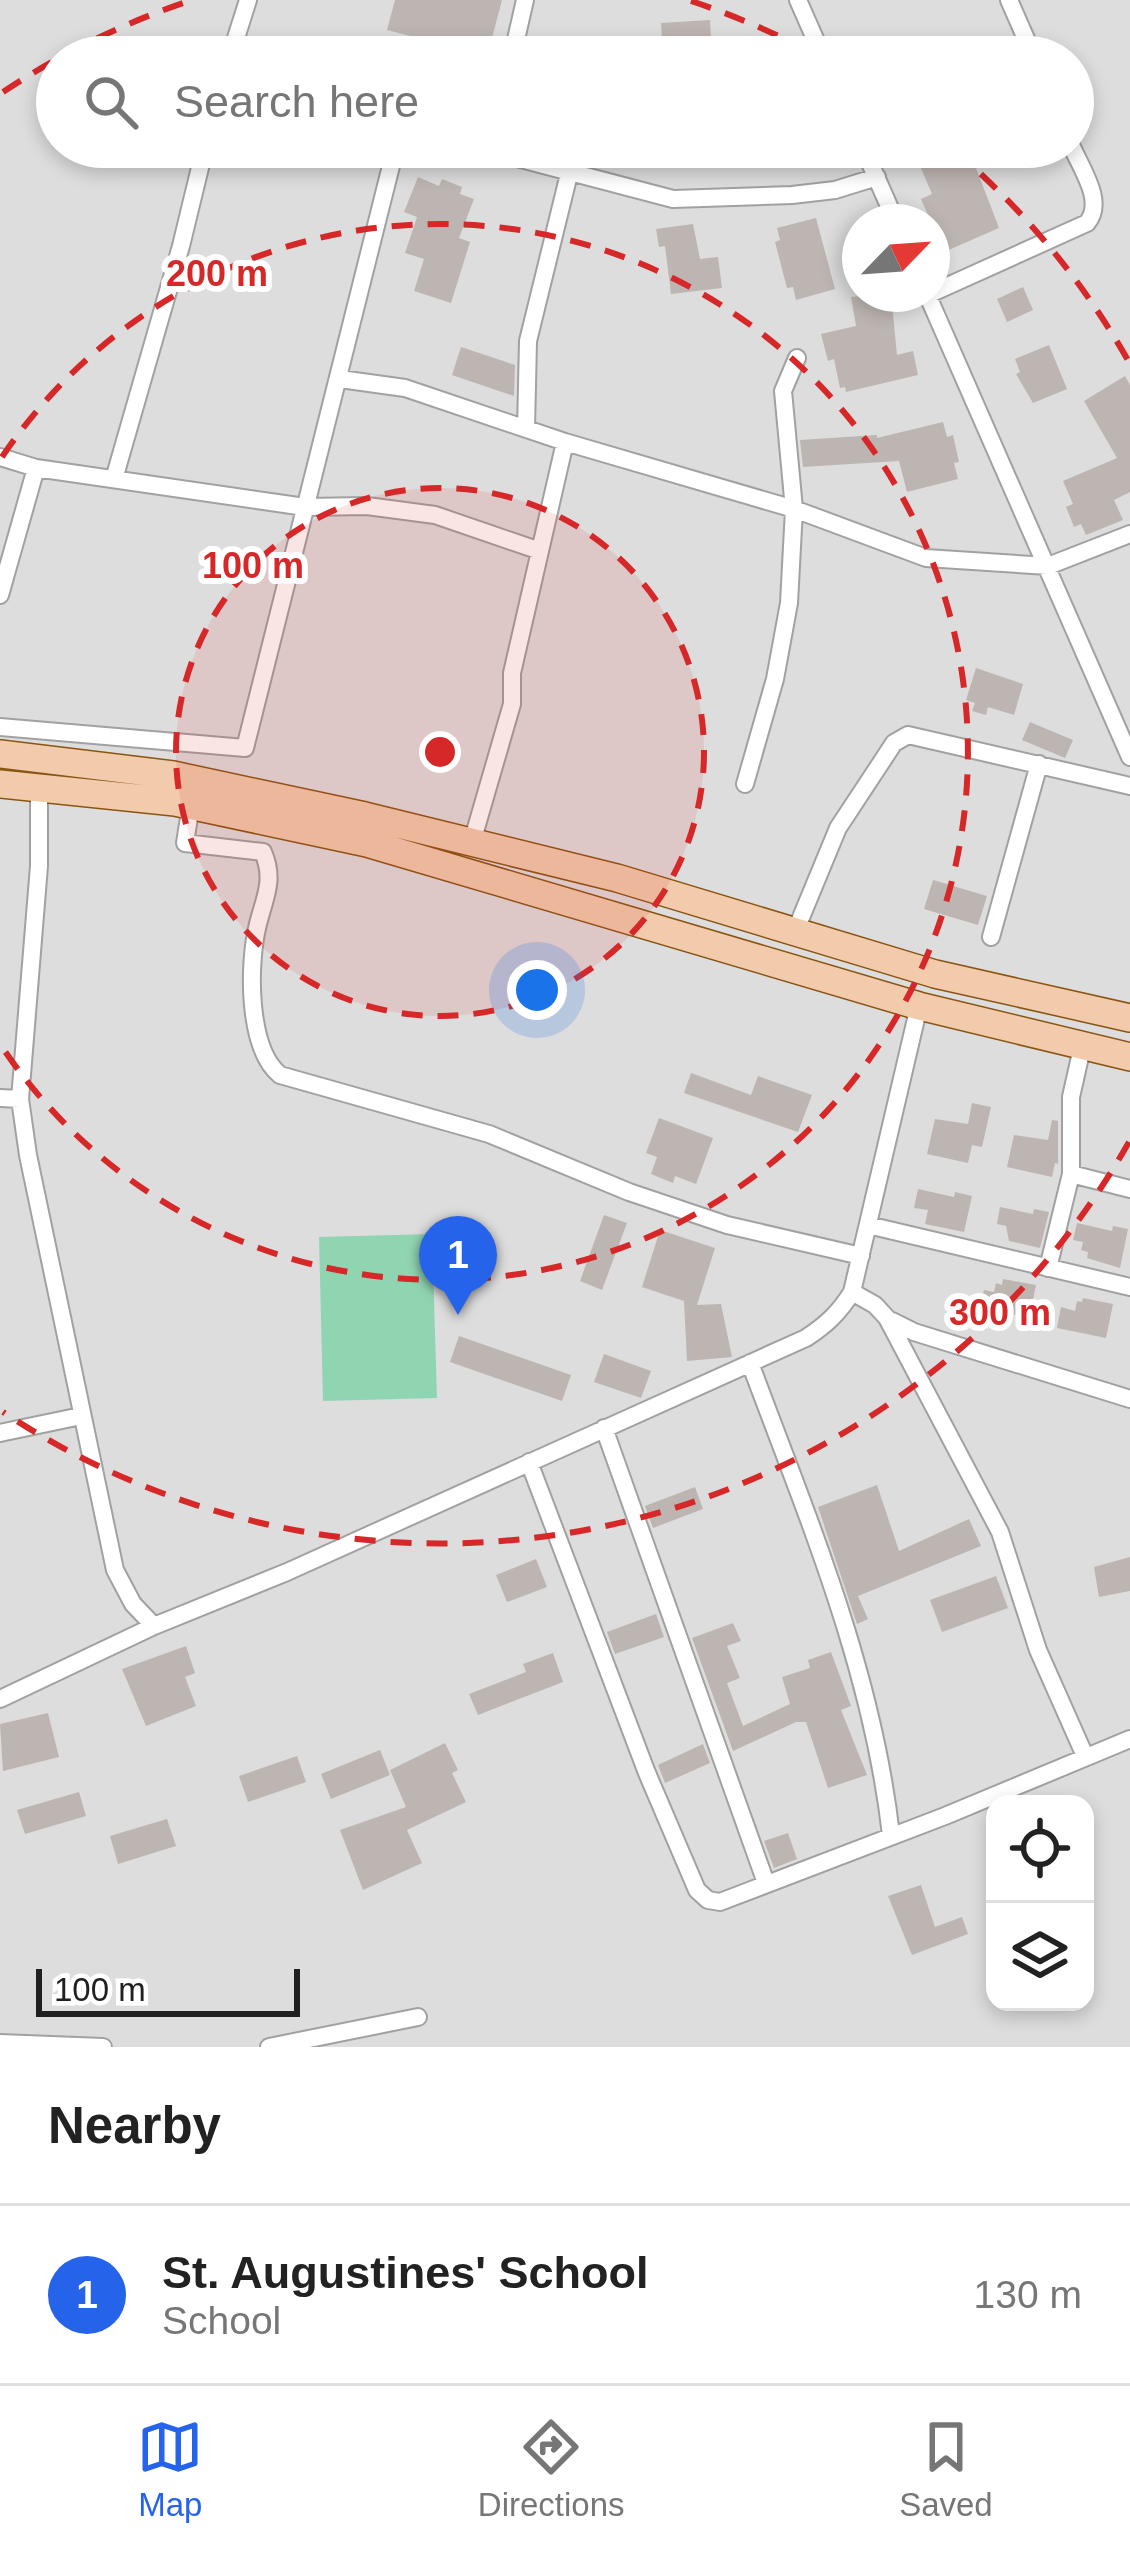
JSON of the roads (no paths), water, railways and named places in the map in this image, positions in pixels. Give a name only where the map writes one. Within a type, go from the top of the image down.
[{"type":"main road","points":[[0,754],[173,775],[472,842],[616,878],[935,974],[1130,1018]]},
{"type":"main road","points":[[0,784],[190,805],[367,843],[919,1006],[1130,1057]]},
{"type":"street","points":[[237,36],[248,0]]},
{"type":"street","points":[[517,36],[525,0]]},
{"type":"street","points":[[798,0],[814,36]]},
{"type":"street","points":[[1010,0],[1025,36]]},
{"type":"street","points":[[114,479],[200,168]]},
{"type":"street","points":[[0,727],[245,748],[391,168]]},
{"type":"street","points":[[549,168],[621,182],[673,199],[705,200],[835,190],[877,177]]},
{"type":"street","points":[[873,168],[888,204]]},
{"type":"street","points":[[950,285],[1087,223],[1096,202],[1081,168]]},
{"type":"street","points":[[526,429],[528,341],[569,174]]},
{"type":"street","points":[[937,312],[1130,757]]},
{"type":"street","points":[[745,784],[775,679],[789,603],[794,509],[783,391],[797,358]]},
{"type":"street","points":[[340,379],[405,388],[565,442],[794,509],[926,558],[1048,566],[1130,534]]},
{"type":"street","points":[[472,842],[512,704],[512,673],[565,442]]},
{"type":"street","points":[[0,457],[36,468],[305,507],[367,506],[435,515],[540,551]]},
{"type":"street","points":[[0,595],[36,468]]},
{"type":"street","points":[[795,932],[838,828],[894,743],[908,735],[1130,786]]},
{"type":"street","points":[[991,937],[1039,764]]},
{"type":"street","points":[[40,787],[39,866],[20,1099],[34,1197],[115,1570],[133,1604],[154,1626]]},
{"type":"street","points":[[190,805],[185,843],[263,851],[269,866],[270,886],[254,954],[255,1019],[260,1050],[280,1075],[489,1134],[629,1192],[727,1225],[861,1256]]},
{"type":"street","points":[[0,1699],[826,1325],[852,1292],[919,1006]]},
{"type":"street","points":[[1048,1268],[1071,1174],[1071,1097],[1082,1048]]},
{"type":"street","points":[[0,1098],[20,1099]]},
{"type":"street","points":[[1071,1174],[1130,1189]]},
{"type":"street","points":[[868,1225],[1130,1287]]},
{"type":"street","points":[[852,1292],[914,1332],[1130,1399]]},
{"type":"street","points":[[887,1318],[1000,1532],[1038,1650],[1085,1756]]},
{"type":"street","points":[[749,1363],[857,1656],[885,1783],[891,1835]]},
{"type":"street","points":[[0,1433],[81,1416]]},
{"type":"street","points":[[604,1428],[766,1883]]},
{"type":"street","points":[[529,1462],[646,1773],[697,1890],[708,1900],[720,1902],[1130,1739]]},
{"type":"street","points":[[269,2047],[418,2018]]},
{"type":"street","points":[[0,2043],[103,2047]]},
{"type":"place","name":"St. Augustines' School","points":[[458,1315]]}]
